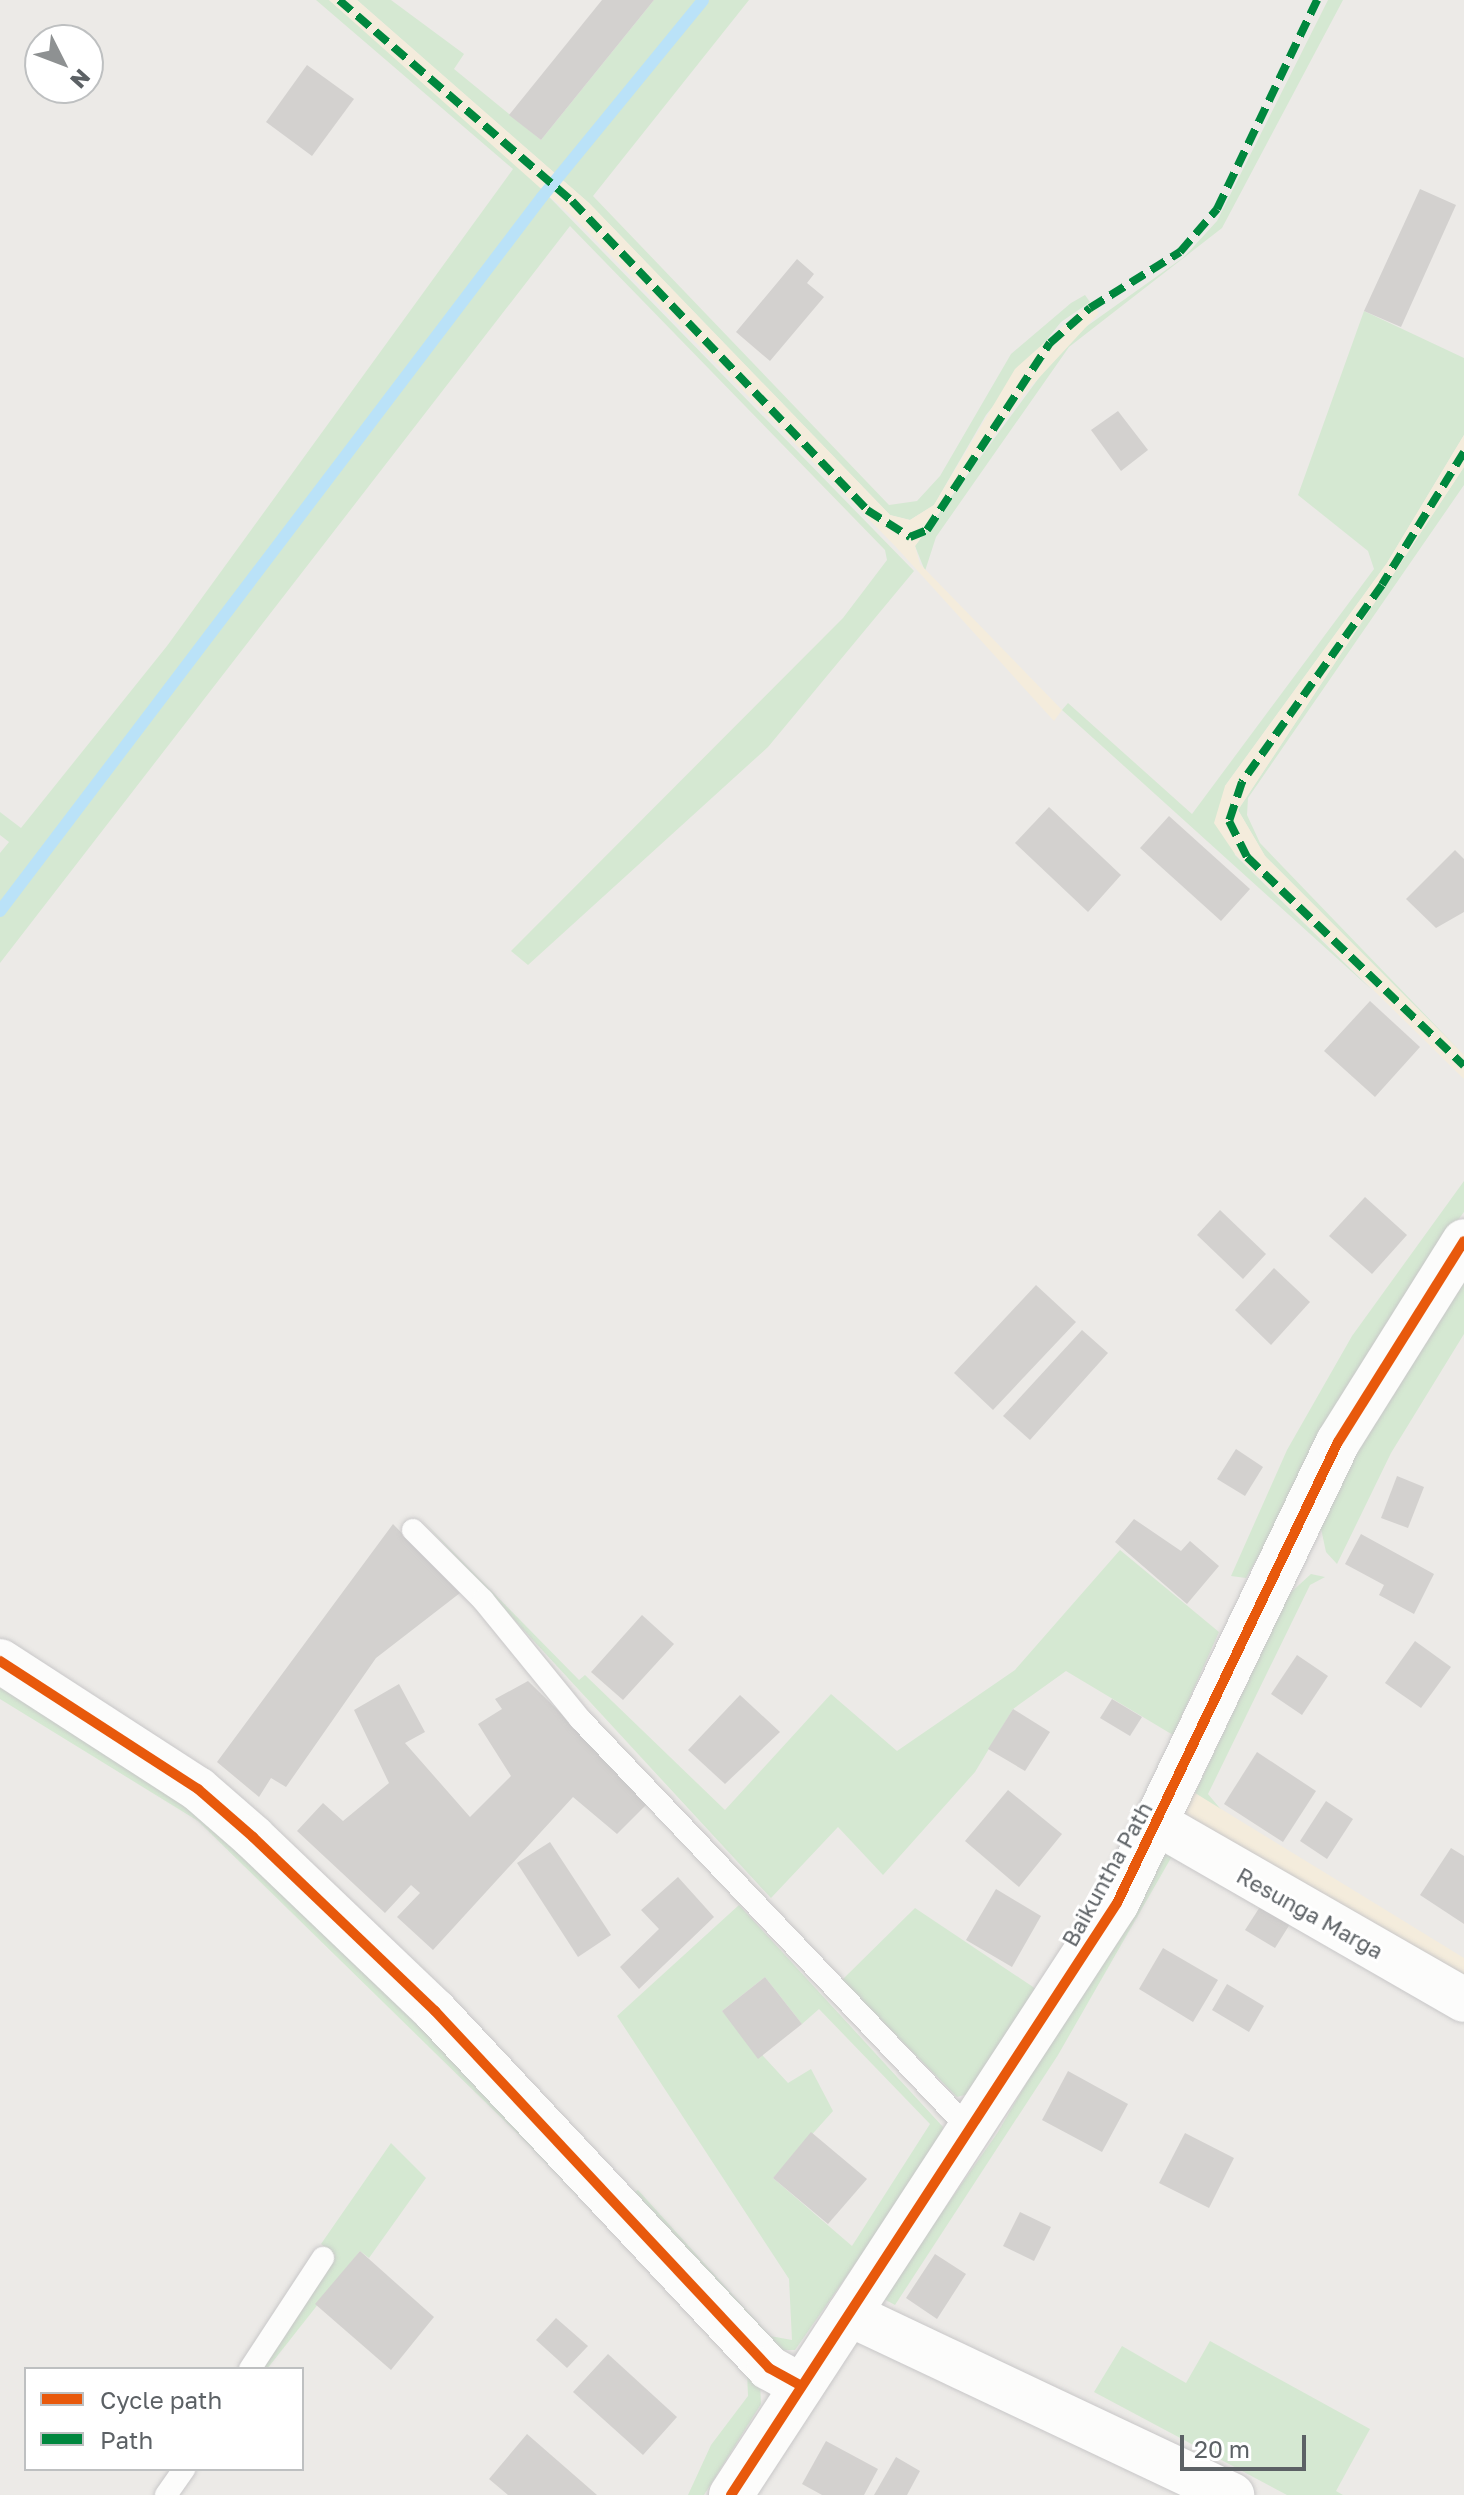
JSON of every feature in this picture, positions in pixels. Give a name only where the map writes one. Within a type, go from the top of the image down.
[{"type":"street","name":"Baikuntha Path","points":[[731,2495],[972,2132],[1158,1824],[1338,1442],[1464,1241]]},
{"type":"street","points":[[0,1661],[198,1789],[253,1837],[435,2011],[769,2368],[801,2386]]},
{"type":"street","name":"Resunga Marga","points":[[1158,1824],[1464,2000]]},
{"type":"street","points":[[849,2314],[1232,2495]]},
{"type":"lane","points":[[413,1530],[483,1600],[580,1719],[972,2132]]},
{"type":"lane","points":[[251,2367],[323,2258]]},
{"type":"lane","points":[[166,2495],[183,2471]]},
{"type":"green space","points":[[316,0],[329,0],[483,129],[914,571],[768,747],[528,965],[511,951],[843,618],[887,560],[885,550],[570,226],[0,963],[0,853],[9,842],[0,835],[0,812],[21,828],[167,646],[513,169]]},
{"type":"green space","points":[[357,0],[391,0],[464,54],[454,69],[541,140],[654,0],[749,0],[593,196],[889,505],[917,501],[940,476],[1011,354],[1071,303],[1085,295],[1090,302],[1061,322],[986,415],[934,505],[910,520],[890,515],[589,203]]},
{"type":"green space","points":[[1328,0],[1343,0],[1222,228],[1069,347],[936,537],[925,571],[915,546],[1066,341],[1184,257],[1217,221]]},
{"type":"green space","points":[[1364,311],[1464,358],[1464,435],[1387,563],[1225,786],[1235,855],[1372,990],[1062,710],[1068,703],[1192,814],[1374,569],[1368,551],[1298,495]]},
{"type":"green space","points":[[1464,467],[1464,485],[1248,798],[1247,815],[1260,843],[1464,1055],[1265,856],[1238,810]]},
{"type":"green space","points":[[1464,1181],[1464,1212],[1417,1275],[1246,1578],[1231,1576],[1287,1450],[1352,1336]]},
{"type":"green space","points":[[1464,1273],[1464,1334],[1391,1453],[1337,1564],[1326,1552],[1320,1524],[1367,1425]]},
{"type":"green space","points":[[423,1521],[579,1680],[585,1675],[725,1810],[831,1694],[897,1751],[1015,1670],[1120,1550],[1219,1632],[1173,1735],[1066,1671],[1013,1709],[975,1772],[883,1875],[838,1827],[771,1898]]},
{"type":"green space","points":[[1311,1574],[1325,1577],[1310,1585],[1208,1794],[1223,1812],[1195,1793],[1289,1594]]},
{"type":"green space","points":[[0,1676],[157,1772],[387,1984],[760,2383],[761,2404],[704,2495],[688,2495],[711,2445],[748,2396],[747,2372],[524,2140],[198,1821],[0,1699]]},
{"type":"green space","points":[[1174,1828],[1183,1837],[1058,2055],[895,2305],[882,2298],[998,2132]]},
{"type":"green space","points":[[739,1905],[943,2127],[941,2141],[795,2350],[778,2350],[629,2195],[638,2190],[770,2336],[792,2340],[789,2279],[617,2016]],"holes":[[[765,1977],[802,2024],[819,2009],[930,2124],[852,2246],[773,2178],[833,2111],[811,2069],[788,2083],[722,2011]]]},
{"type":"green space","points":[[915,1908],[1039,1991],[968,2094],[957,2097],[842,1980]]},
{"type":"green space","points":[[391,2143],[426,2178],[369,2258],[360,2251],[269,2367],[260,2367],[335,2255],[321,2244]]},
{"type":"green space","points":[[1210,2341],[1370,2429],[1336,2491],[1343,2495],[1287,2495],[1094,2392],[1122,2346],[1186,2383]]},
{"type":"sand","points":[[329,0],[357,0],[589,203],[890,515],[910,520],[934,505],[1015,369],[1090,302],[1099,313],[1024,394],[915,546],[920,564],[1062,710],[1054,721],[896,547],[574,218]]},
{"type":"sand","points":[[1464,435],[1464,467],[1238,810],[1265,856],[1464,1055],[1464,1079],[1235,854],[1214,823],[1225,786],[1387,563]]},
{"type":"sand","points":[[1195,1793],[1464,1958],[1464,1985],[1174,1828]]},
{"type":"building","points":[[602,0],[654,0],[541,140],[509,115]]},
{"type":"building","points":[[307,65],[354,99],[312,156],[266,122]]},
{"type":"building","points":[[1420,189],[1456,205],[1401,327],[1364,311]]},
{"type":"building","points":[[797,259],[814,274],[807,283],[824,297],[770,361],[736,332]]},
{"type":"building","points":[[1118,411],[1148,450],[1121,471],[1091,430]]},
{"type":"building","points":[[1049,807],[1121,875],[1088,912],[1015,843]]},
{"type":"building","points":[[1169,816],[1250,889],[1221,921],[1140,848]]},
{"type":"building","points":[[1455,850],[1464,859],[1464,912],[1436,928],[1406,899]]},
{"type":"building","points":[[1370,1001],[1420,1047],[1375,1097],[1324,1051]]},
{"type":"building","points":[[1365,1197],[1407,1235],[1372,1274],[1329,1236]]},
{"type":"building","points":[[1220,1210],[1266,1254],[1243,1279],[1197,1235]]},
{"type":"building","points":[[1274,1268],[1310,1302],[1271,1345],[1235,1310]]},
{"type":"building","points":[[1036,1285],[1076,1322],[993,1410],[954,1373]]},
{"type":"building","points":[[1082,1330],[1108,1353],[1030,1440],[1003,1416]]},
{"type":"building","points":[[1236,1449],[1263,1467],[1245,1496],[1217,1479]]},
{"type":"building","points":[[1397,1476],[1424,1487],[1408,1528],[1381,1518]]},
{"type":"building","points":[[1134,1519],[1181,1551],[1190,1541],[1219,1566],[1187,1604],[1115,1542]]},
{"type":"building","points":[[393,1524],[460,1593],[376,1658],[286,1787],[271,1778],[259,1797],[217,1762]]},
{"type":"building","points":[[1361,1534],[1434,1574],[1414,1614],[1379,1595],[1384,1585],[1345,1564]]},
{"type":"building","points":[[642,1615],[674,1644],[623,1700],[591,1672]]},
{"type":"building","points":[[1415,1641],[1451,1667],[1421,1708],[1385,1683]]},
{"type":"building","points":[[1297,1655],[1328,1676],[1302,1715],[1271,1694]]},
{"type":"building","points":[[528,1681],[650,1801],[617,1834],[573,1797],[433,1950],[397,1917],[420,1893],[411,1885],[385,1913],[297,1831],[323,1803],[343,1821],[389,1783],[354,1710],[399,1684],[425,1732],[405,1743],[470,1817],[511,1776],[478,1724],[502,1709],[495,1699]]},
{"type":"building","points":[[740,1695],[780,1732],[725,1784],[688,1750]]},
{"type":"building","points":[[1112,1699],[1142,1717],[1130,1736],[1100,1718]]},
{"type":"building","points":[[1013,1709],[1050,1732],[1025,1771],[988,1749]]},
{"type":"building","points":[[1257,1752],[1316,1791],[1283,1842],[1224,1804]]},
{"type":"building","points":[[1008,1790],[1062,1834],[1019,1887],[965,1841]]},
{"type":"building","points":[[1326,1801],[1353,1819],[1327,1859],[1300,1841]]},
{"type":"building","points":[[550,1842],[611,1935],[578,1957],[517,1863]]},
{"type":"building","points":[[1451,1848],[1464,1856],[1464,1924],[1420,1895]]},
{"type":"building","points":[[678,1877],[714,1917],[639,1989],[620,1967],[659,1929],[641,1910]]},
{"type":"building","points":[[996,1889],[1041,1916],[1012,1967],[966,1940]]},
{"type":"building","points":[[1265,1899],[1295,1916],[1275,1948],[1245,1930]]},
{"type":"building","points":[[1163,1948],[1218,1980],[1193,2022],[1139,1989]]},
{"type":"building","points":[[765,1977],[802,2024],[758,2059],[722,2011]]},
{"type":"building","points":[[1227,1984],[1264,2006],[1249,2032],[1212,2010]]},
{"type":"building","points":[[1068,2071],[1128,2104],[1102,2152],[1042,2120]]},
{"type":"building","points":[[811,2132],[867,2179],[828,2224],[773,2178]]},
{"type":"building","points":[[1185,2133],[1234,2158],[1209,2208],[1159,2183]]},
{"type":"building","points":[[1020,2212],[1051,2227],[1034,2261],[1003,2246]]},
{"type":"building","points":[[360,2251],[434,2317],[391,2370],[315,2304]]},
{"type":"building","points":[[935,2254],[966,2274],[937,2319],[906,2298]]},
{"type":"building","points":[[556,2318],[588,2346],[567,2368],[536,2340]]},
{"type":"building","points":[[608,2354],[677,2417],[643,2455],[573,2392]]},
{"type":"building","points":[[527,2434],[597,2495],[508,2495],[489,2479]]},
{"type":"building","points":[[826,2441],[878,2469],[864,2495],[822,2495],[802,2484]]},
{"type":"building","points":[[896,2457],[920,2471],[907,2495],[874,2495]]},
{"type":"waterway","points":[[0,911],[542,197],[703,0]]},
{"type":"marked path","points":[[339,0],[572,201],[867,510],[910,537],[927,530],[1050,343],[1090,308],[1180,252],[1217,209],[1317,0]]},
{"type":"marked path","points":[[1464,452],[1382,585],[1242,782],[1229,821],[1247,857],[1464,1066]]},
{"type":"cycle path","points":[[731,2495],[1117,1903],[1338,1442],[1464,1241]]},
{"type":"cycle path","points":[[0,1661],[198,1789],[253,1837],[435,2011],[769,2368],[801,2386]]}]
